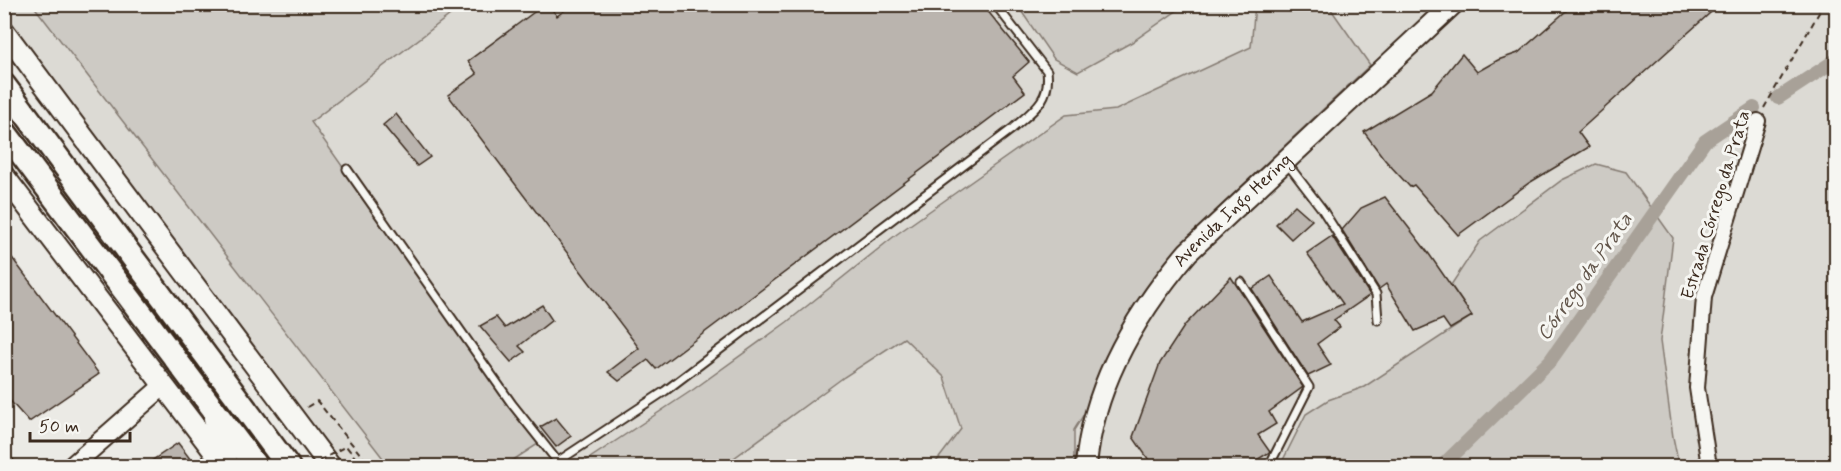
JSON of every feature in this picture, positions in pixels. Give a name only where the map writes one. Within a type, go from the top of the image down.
[{"type":"highway","points":[[4,85],[288,466]]},
{"type":"highway","points":[[4,131],[256,466]]},
{"type":"highway","points":[[213,408],[226,466]]},
{"type":"main road","name":"Avenida Ingo Hering","points":[[1086,466],[1102,387],[1154,297],[1188,252],[1453,4]]},
{"type":"main road","points":[[4,32],[330,466]]},
{"type":"main road","points":[[4,176],[226,466]]},
{"type":"street","name":"Estrada Córrego da Prata","points":[[1709,466],[1697,388],[1704,297],[1758,121]]},
{"type":"street","points":[[72,466],[163,386]]},
{"type":"lane","points":[[346,169],[555,464],[665,391],[1012,129],[1039,105],[1049,85],[1047,71],[995,4]]},
{"type":"lane","points":[[1285,161],[1322,209],[1376,294],[1378,320]]},
{"type":"lane","points":[[1241,282],[1309,387],[1269,466]]},
{"type":"path","name":"Estrada Córrego da Prata","points":[[1758,121],[1773,88],[1824,4]]},
{"type":"path","points":[[294,418],[316,401],[370,466]]},
{"type":"path","points":[[310,466],[346,446],[362,466]]},
{"type":"shaded area","points":[[5,4],[1836,5],[1836,466],[328,466],[5,39]]},
{"type":"shaded area","points":[[33,5],[463,5],[311,122],[538,444],[504,466],[389,466]]},
{"type":"shaded area","points":[[1017,5],[1185,5],[1132,42],[1078,72],[1054,59]]},
{"type":"shaded area","points":[[1255,5],[1328,5],[1370,65],[1207,219],[1074,430],[1074,466],[933,466],[961,429],[944,377],[904,338],[844,377],[723,466],[578,466],[694,389],[787,322],[897,234],[1066,115],[1116,110],[1251,47]]},
{"type":"shaded area","points":[[1596,164],[1626,172],[1673,238],[1660,341],[1679,466],[1280,466],[1306,414],[1328,400],[1364,387],[1472,316],[1451,285],[1480,241],[1562,180]]},
{"type":"building","points":[[548,4],[557,16],[573,4],[982,4],[1029,62],[1013,76],[1025,92],[656,369],[648,360],[619,381],[608,372],[639,348],[448,95],[477,74],[468,61]]},
{"type":"building","points":[[1574,4],[1720,4],[1578,132],[1589,147],[1529,183],[1458,235],[1414,185],[1410,187],[1385,160],[1364,132],[1432,91],[1462,54],[1477,72],[1498,60],[1518,53]]},
{"type":"building","points":[[396,114],[430,157],[417,166],[383,125]]},
{"type":"building","points":[[1385,197],[1429,254],[1472,316],[1450,329],[1443,319],[1415,331],[1386,284],[1379,289],[1342,230],[1361,208]]},
{"type":"building","points":[[1295,205],[1312,220],[1291,239],[1276,224]]},
{"type":"building","points":[[1332,236],[1370,295],[1334,320],[1340,327],[1317,344],[1331,365],[1308,376],[1252,289],[1271,276],[1302,322],[1343,304],[1307,253]]},
{"type":"building","points":[[4,247],[99,374],[29,422],[4,394]]},
{"type":"building","points":[[1231,277],[1303,387],[1269,412],[1276,424],[1258,435],[1270,452],[1255,461],[1258,466],[1153,466],[1133,437],[1160,363],[1185,325]]},
{"type":"building","points":[[542,305],[552,320],[519,346],[525,352],[511,362],[480,326],[496,317],[505,328]]},
{"type":"building","points":[[556,418],[571,436],[556,447],[540,427]]},
{"type":"building","points":[[178,443],[191,460],[182,466],[144,466]]},
{"type":"waterway","name":"Córrego da Prata","points":[[1778,98],[1836,60]]},
{"type":"waterway","name":"Córrego da Prata","points":[[1442,466],[1550,361],[1705,141],[1754,108]]}]
